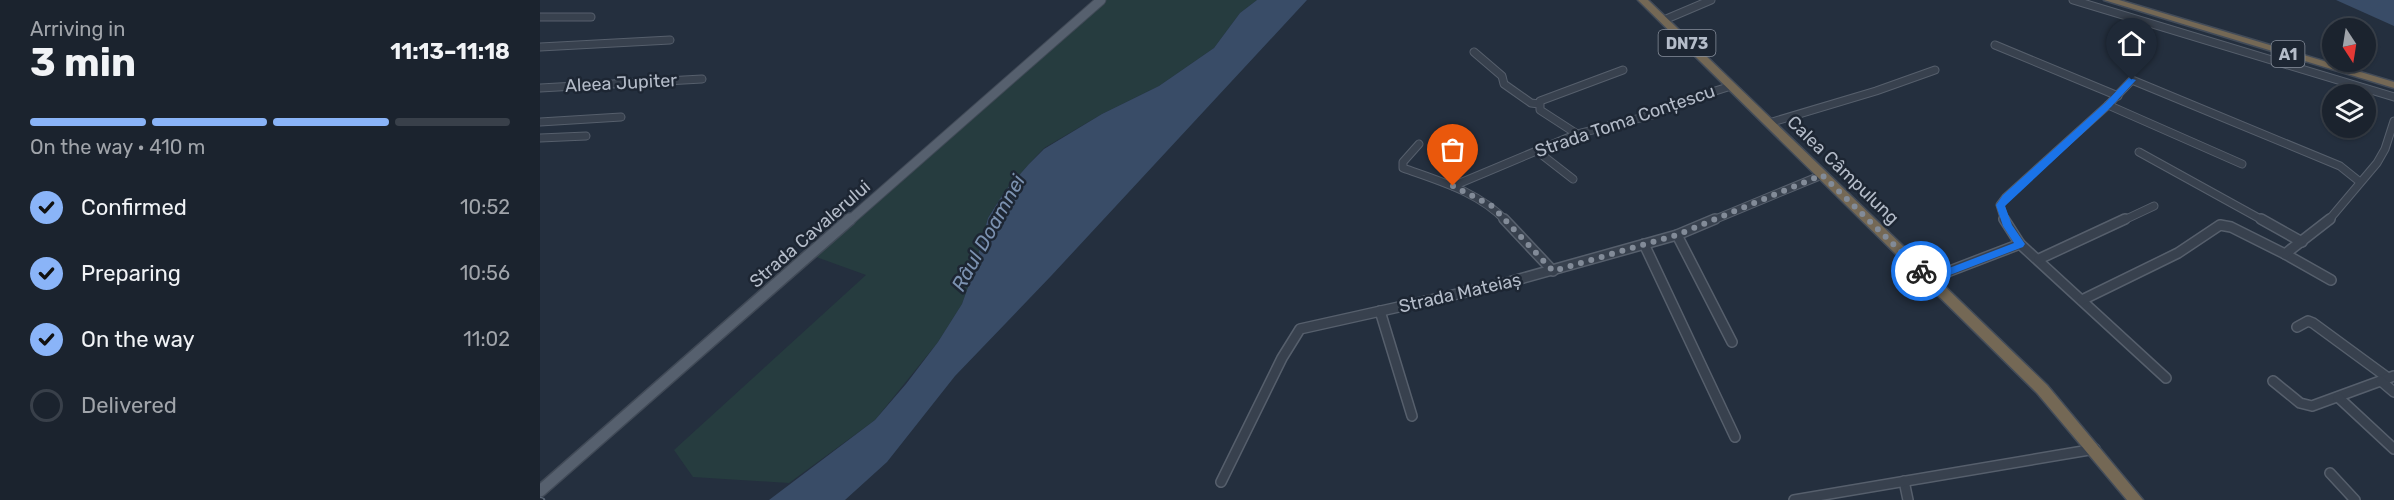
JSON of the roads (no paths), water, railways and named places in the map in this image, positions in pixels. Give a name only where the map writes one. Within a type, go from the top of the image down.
[{"type":"highway","name":"Calea Câmpulung","points":[[1643,0],[2042,389],[2136,500]]},
{"type":"highway","name":"A1","points":[[2109,0],[2394,85]]},
{"type":"highway","name":"A1","points":[[2128,0],[2322,58]]},
{"type":"highway","name":"A1","points":[[2370,72],[2394,79]]},
{"type":"main road","name":"Strada Cavalerului","points":[[540,491],[1101,0]]},
{"type":"street","points":[[1664,20],[1711,0]]},
{"type":"street","points":[[2073,0],[2394,97]]},
{"type":"street","points":[[540,17],[591,16]]},
{"type":"street","points":[[540,47],[670,40]]},
{"type":"street","points":[[1995,45],[2118,96]]},
{"type":"street","points":[[1474,52],[1502,76],[1504,84],[1531,103],[1539,104]]},
{"type":"street","points":[[1577,134],[1540,110],[1539,104],[1544,98],[1623,70]]},
{"type":"street","points":[[1769,123],[1876,91],[1935,70]]},
{"type":"street","name":"Aleea Jupiter","points":[[540,88],[702,79]]},
{"type":"street","points":[[2166,378],[2020,244],[2007,226],[2000,205],[2006,197],[2118,96],[2132,80],[2340,166],[2360,182]]},
{"type":"street","name":"Strada Toma Conțescu","points":[[1453,186],[1577,134],[1652,115],[1690,99],[1731,86]]},
{"type":"street","points":[[2108,105],[2242,165]]},
{"type":"street","points":[[540,122],[621,117]]},
{"type":"street","points":[[2285,254],[2332,218],[2377,163],[2385,149],[2394,122]]},
{"type":"street","points":[[540,138],[586,136]]},
{"type":"street","points":[[1419,144],[1402,166],[1453,186],[1492,206],[1553,271]]},
{"type":"street","points":[[1537,151],[1573,179]]},
{"type":"street","points":[[2139,152],[2302,242]]},
{"type":"street","name":"Strada Mateiaș","points":[[1221,482],[1272,378],[1300,329],[1553,271],[1677,235],[1822,175]]},
{"type":"street","points":[[2039,260],[2154,206]]},
{"type":"street","points":[[2082,300],[2178,253],[2220,225],[2231,227],[2331,280]]},
{"type":"street","points":[[1677,235],[1732,342]]},
{"type":"street","points":[[1644,244],[1735,436]]},
{"type":"street","points":[[1929,279],[2020,244]]},
{"type":"street","name":"Strada Mateiaș","points":[[1380,311],[1412,416]]},
{"type":"street","points":[[2297,327],[2308,321],[2313,323],[2388,378],[2394,393]]},
{"type":"street","points":[[2273,381],[2308,406],[2388,378]]},
{"type":"street","points":[[2338,397],[2394,449]]},
{"type":"street","points":[[1794,500],[2095,449]]},
{"type":"street","points":[[2330,472],[2355,500]]},
{"type":"street","points":[[1904,481],[1908,500]]},
{"type":"water","name":"Râul Doamnei","points":[[1257,0],[1307,0],[955,376],[887,462],[845,500],[769,500],[875,420],[906,384],[938,342],[962,304],[988,218],[1005,191],[1029,164],[1044,149],[1102,114],[1159,86],[1214,48],[1240,13]]},
{"type":"water","points":[[2336,0],[2394,0],[2394,26]]}]
